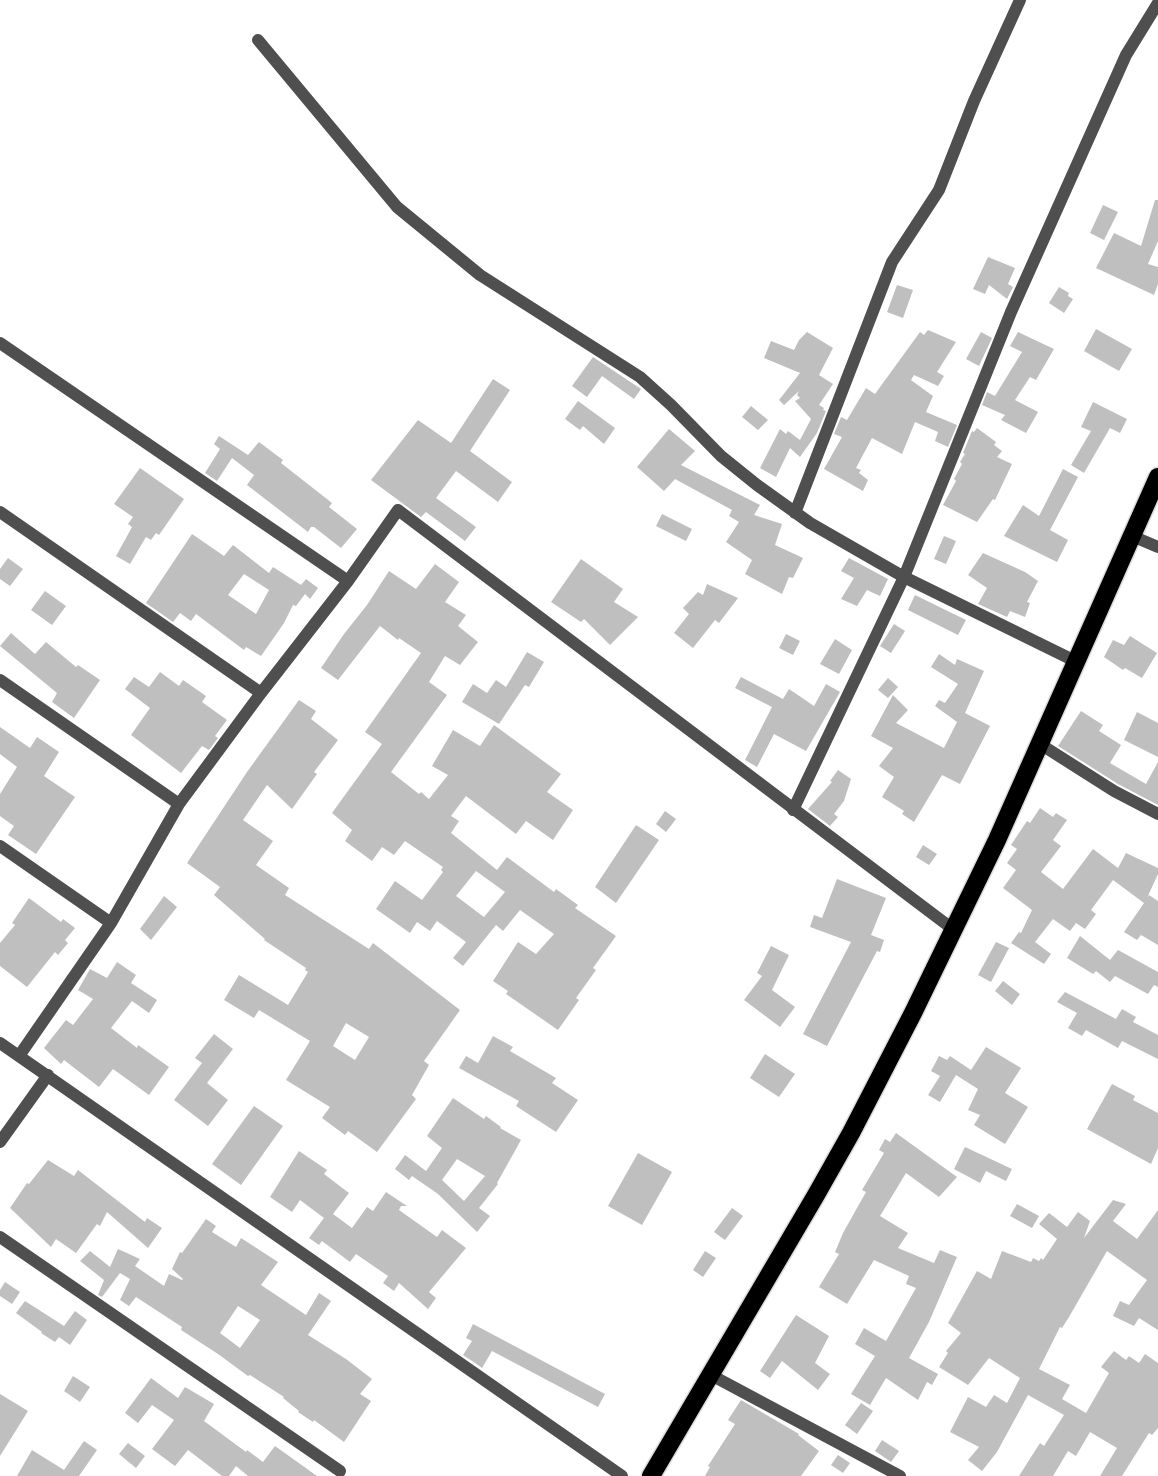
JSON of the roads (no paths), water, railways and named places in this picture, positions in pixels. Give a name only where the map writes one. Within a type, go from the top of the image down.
[{"type":"highway","points":[[651,1476],[851,1133],[954,930],[1077,662],[1158,477]]},
{"type":"street","points":[[795,513],[892,262],[939,190],[974,101],[1020,0]]},
{"type":"street","points":[[793,810],[904,577],[1011,312],[1126,55],[1158,3]]},
{"type":"street","points":[[258,40],[397,207],[480,275],[640,377],[721,456],[795,513],[904,577],[1077,662]]},
{"type":"street","points":[[0,343],[348,581]]},
{"type":"street","points":[[19,1056],[111,923],[179,804],[348,581],[398,510],[954,930]]},
{"type":"street","points":[[0,512],[261,693]]},
{"type":"street","points":[[1132,536],[1158,547]]},
{"type":"street","points":[[0,680],[179,804]]},
{"type":"street","points":[[1040,744],[1114,791],[1158,814]]},
{"type":"street","points":[[0,846],[111,923]]},
{"type":"street","points":[[0,1042],[622,1476]]},
{"type":"street","points":[[0,1142],[48,1075]]},
{"type":"street","points":[[0,1238],[340,1471]]},
{"type":"street","points":[[711,1375],[900,1476]]}]
